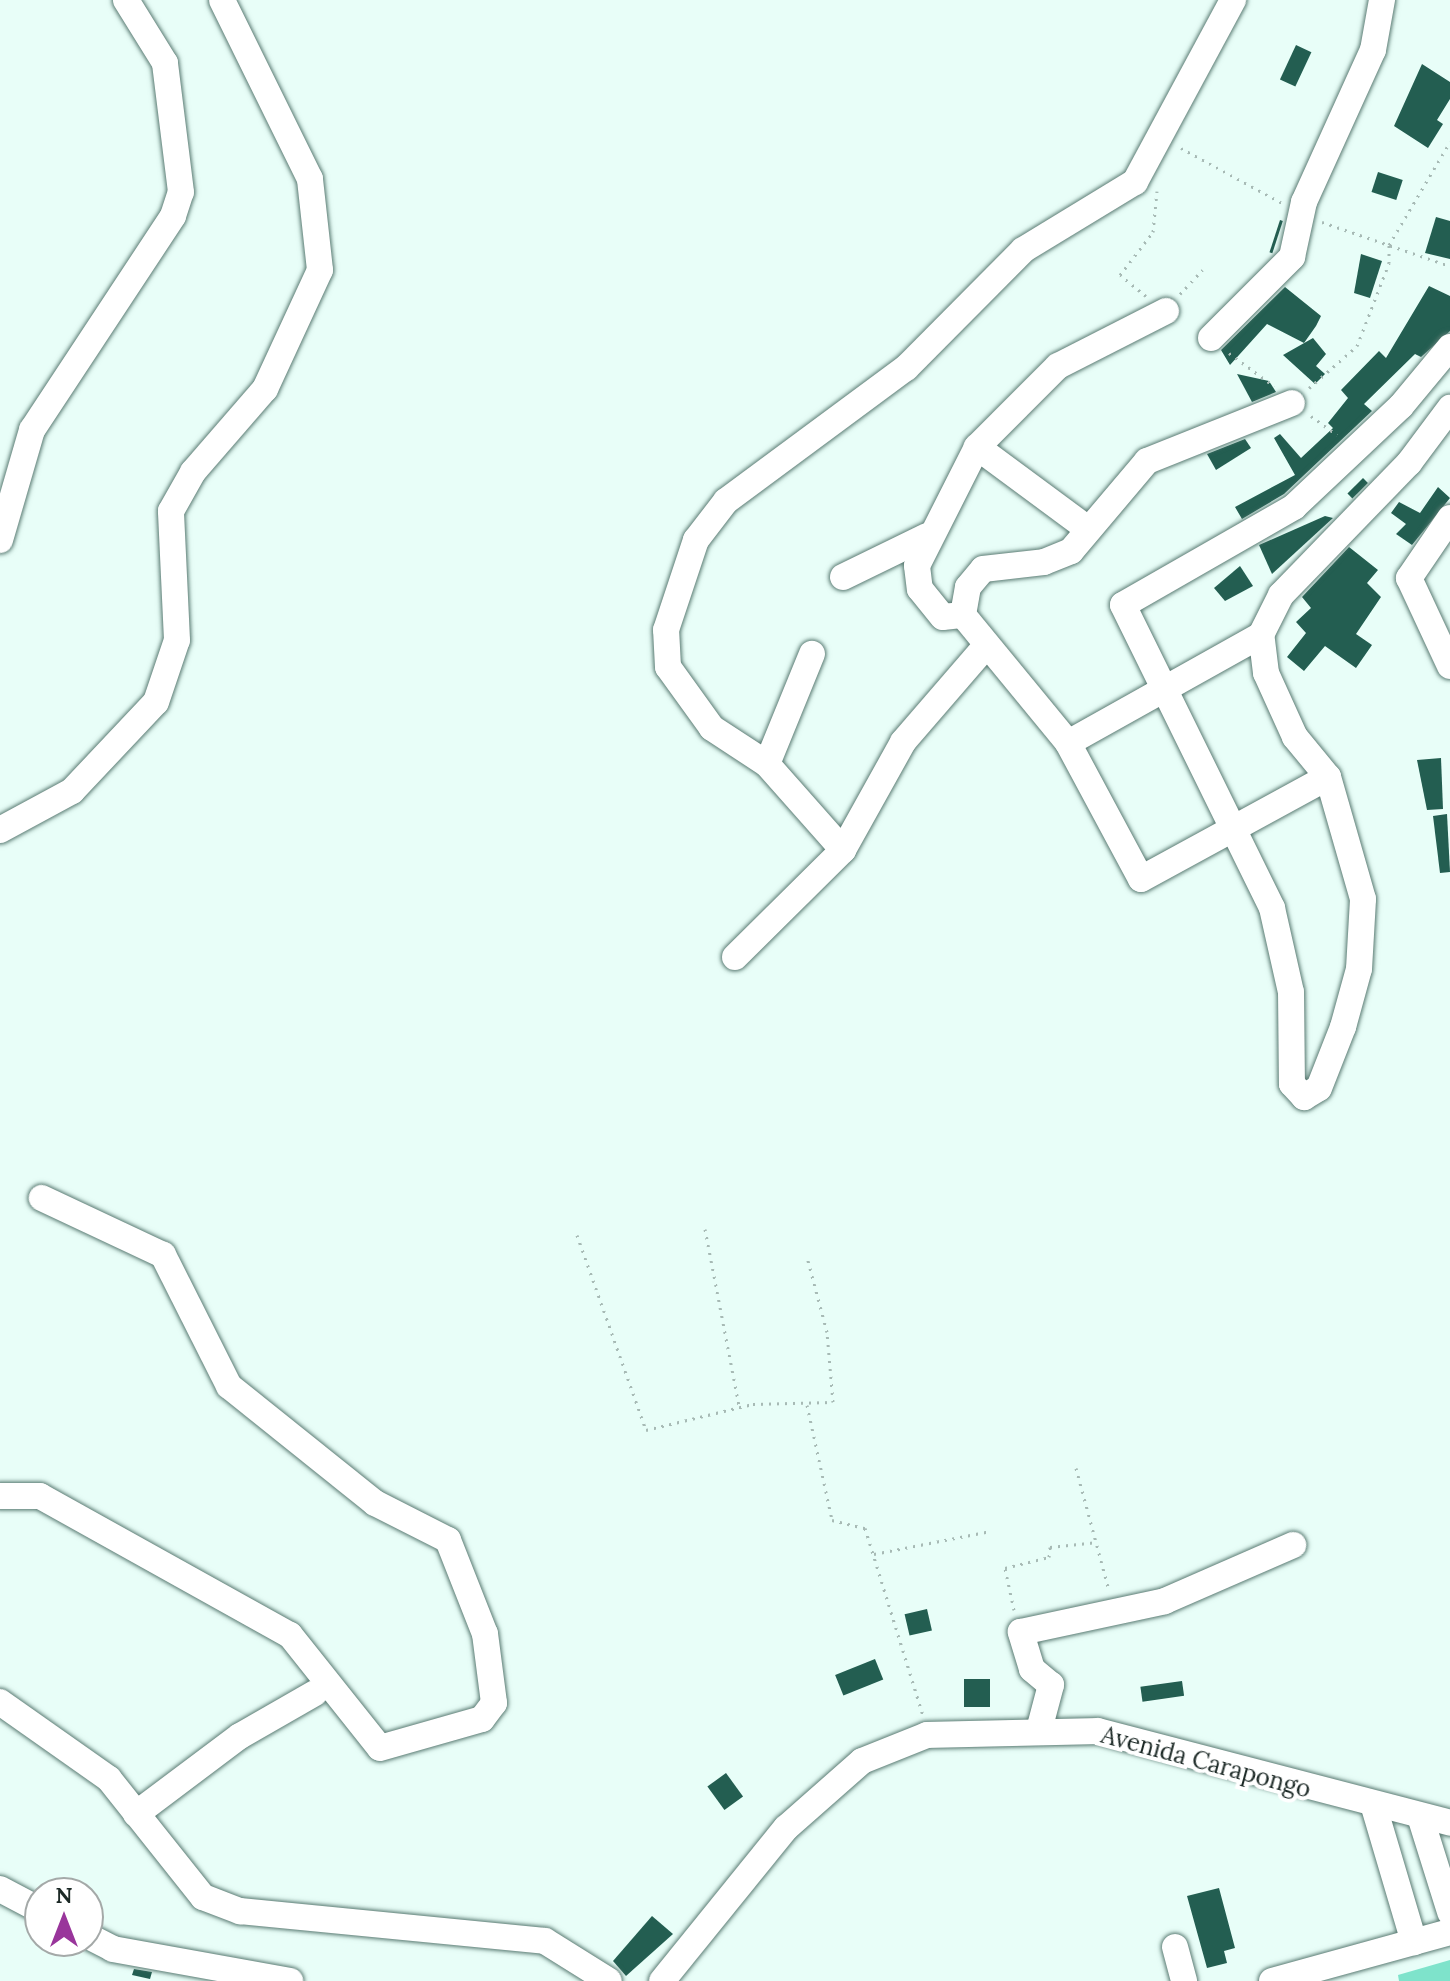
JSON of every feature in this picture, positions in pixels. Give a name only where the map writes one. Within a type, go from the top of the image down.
[{"type":"street","points":[[0,540],[32,430],[173,216],[181,192],[165,63],[126,0]]},
{"type":"street","points":[[0,830],[72,791],[156,702],[177,640],[171,511],[193,472],[265,389],[320,270],[310,179],[222,0]]},
{"type":"street","points":[[843,850],[767,764],[712,728],[664,655],[673,607],[705,525],[726,501],[906,368],[1023,250],[1123,193],[1173,147],[1233,0]]},
{"type":"street","points":[[1220,346],[1292,257],[1300,212],[1373,50],[1382,0]]},
{"type":"street","points":[[963,615],[943,617],[920,589],[917,566],[927,536],[977,447],[1058,366],[1166,311]]},
{"type":"street","points":[[1450,347],[1401,406],[1294,507],[1123,605],[1190,752],[1236,824],[1286,961],[1292,1084],[1311,1096],[1343,1027],[1363,932],[1357,858],[1328,777],[1295,737],[1266,673],[1261,635],[1281,595],[1409,463],[1450,408]]},
{"type":"street","points":[[963,615],[976,574],[1053,560],[1088,529],[1147,461],[1292,403]]},
{"type":"street","points":[[977,447],[1088,529]]},
{"type":"street","points":[[1450,518],[1409,578],[1450,666]]},
{"type":"street","points":[[843,577],[927,536]]},
{"type":"street","points":[[963,615],[985,647],[1068,743],[1135,876],[1155,877],[1236,824],[1328,777]]},
{"type":"street","points":[[1068,743],[1261,635]]},
{"type":"street","points":[[735,957],[843,850],[903,742],[985,647]]},
{"type":"street","points":[[767,764],[812,654]]},
{"type":"street","points":[[0,1496],[40,1496],[290,1635],[380,1748],[482,1719],[494,1703],[485,1634],[448,1540],[375,1503],[229,1386],[163,1255],[42,1198]]},
{"type":"street","points":[[1039,1730],[1051,1685],[1032,1669],[1021,1632],[1165,1601],[1293,1545]]},
{"type":"street","points":[[136,1814],[228,1744],[315,1693]]},
{"type":"street","points":[[0,1702],[85,1758],[136,1814],[185,1883],[240,1911],[545,1941],[609,1981]]},
{"type":"street","name":"Avenida Carapongo","points":[[671,1977],[786,1828],[862,1761],[955,1729],[1098,1731],[1374,1807],[1450,1823]]},
{"type":"street","points":[[1374,1807],[1414,1942]]},
{"type":"street","points":[[1420,1816],[1450,1912]]},
{"type":"street","points":[[0,1889],[24,1902]]},
{"type":"street","points":[[1272,1981],[1450,1932]]},
{"type":"street","points":[[104,1944],[113,1949],[290,1981]]},
{"type":"street","points":[[1175,1947],[1184,1981]]},
{"type":"path","points":[[1292,403],[1357,346],[1389,263],[1389,245],[1450,142]]},
{"type":"path","points":[[1173,147],[1300,212]]},
{"type":"path","points":[[1444,156],[1450,158]]},
{"type":"path","points":[[1158,185],[1153,232],[1120,275],[1166,311],[1202,270]]},
{"type":"path","points":[[1327,223],[1450,266]]},
{"type":"path","points":[[1220,346],[1271,383]]},
{"type":"path","points":[[1324,426],[1337,434]]},
{"type":"path","points":[[705,1229],[739,1406]]},
{"type":"path","points":[[577,1235],[646,1430],[739,1406],[833,1402],[827,1332],[807,1257]]},
{"type":"path","points":[[807,1404],[832,1520],[861,1524],[874,1554],[924,1720]]},
{"type":"path","points":[[1076,1468],[1113,1606]]},
{"type":"path","points":[[874,1554],[991,1531]]},
{"type":"path","points":[[1015,1615],[1005,1568],[1049,1557],[1050,1547],[1098,1542]]},
{"type":"green space","points":[[1450,1960],[1450,1981],[1399,1981],[1398,1975]]},
{"type":"building","points":[[1296,45],[1311,52],[1295,87],[1280,79]]},
{"type":"building","points":[[1422,64],[1450,82],[1450,99],[1437,120],[1443,124],[1428,148],[1394,126]]},
{"type":"building","points":[[1378,172],[1403,180],[1396,200],[1372,192]]},
{"type":"building","points":[[1436,217],[1450,221],[1450,259],[1425,253]]},
{"type":"building","points":[[1280,220],[1283,221],[1272,253],[1269,252]]},
{"type":"building","points":[[1361,254],[1382,261],[1370,298],[1354,293]]},
{"type":"building","points":[[1429,286],[1450,296],[1450,331],[1421,357],[1415,354],[1364,404],[1372,411],[1284,494],[1242,519],[1235,507],[1295,475],[1274,438],[1280,434],[1301,458],[1333,428],[1328,423],[1348,398],[1341,390],[1379,351],[1386,358]]},
{"type":"building","points":[[1285,287],[1321,316],[1316,326],[1304,343],[1267,324],[1230,365],[1221,350]]},
{"type":"building","points":[[1313,338],[1326,354],[1316,366],[1325,374],[1315,384],[1283,355]]},
{"type":"building","points":[[1237,374],[1269,381],[1276,392],[1252,402]]},
{"type":"building","points":[[1245,439],[1251,448],[1216,470],[1207,454]]},
{"type":"building","points":[[1363,478],[1368,483],[1352,499],[1347,494]]},
{"type":"building","points":[[1438,487],[1450,498],[1412,545],[1396,534],[1406,524],[1391,513],[1399,502],[1420,513]]},
{"type":"building","points":[[1325,516],[1333,518],[1272,574],[1259,545]]},
{"type":"building","points":[[1349,547],[1378,570],[1367,583],[1381,597],[1356,634],[1372,645],[1356,668],[1325,646],[1304,671],[1287,657],[1306,633],[1296,622],[1311,608],[1302,597]]},
{"type":"building","points":[[1240,566],[1253,586],[1225,601],[1214,588]]},
{"type":"building","points":[[1441,758],[1443,809],[1427,810],[1417,760]]},
{"type":"building","points":[[1447,814],[1450,872],[1440,873],[1433,816]]},
{"type":"building","points":[[927,1609],[932,1630],[910,1636],[905,1614]]},
{"type":"building","points":[[875,1659],[883,1679],[843,1696],[835,1675]]},
{"type":"building","points":[[964,1679],[990,1679],[990,1707],[964,1707]]},
{"type":"building","points":[[1182,1681],[1184,1696],[1142,1702],[1140,1687]]},
{"type":"building","points":[[726,1773],[743,1796],[724,1810],[707,1787]]},
{"type":"building","points":[[1219,1888],[1235,1948],[1224,1951],[1227,1963],[1207,1968],[1187,1896]]},
{"type":"building","points":[[652,1916],[673,1934],[626,1976],[613,1961]]},
{"type":"building","points":[[134,1969],[152,1972],[150,1979],[132,1975]]}]
